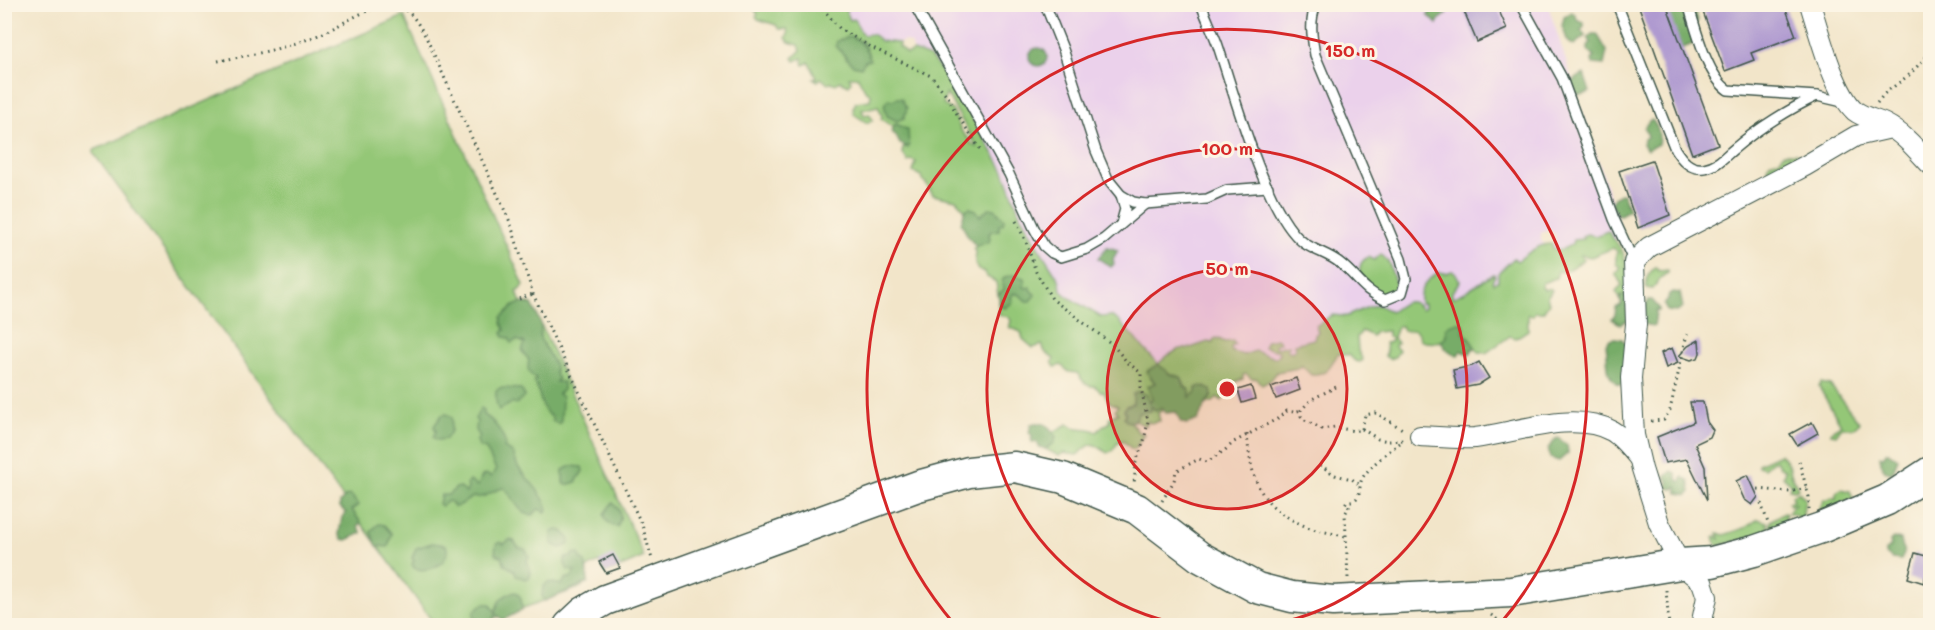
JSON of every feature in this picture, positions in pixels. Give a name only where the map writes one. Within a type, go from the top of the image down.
[{"type":"main road","points":[[569,626],[584,612],[605,600],[918,486],[969,472],[1015,467],[1063,478],[1139,512],[1200,557],[1257,588],[1292,597],[1333,601],[1511,592],[1672,566],[1712,562],[1754,551],[1887,500],[1930,472]]},
{"type":"street","points":[[1810,4],[1826,54],[1847,103],[1858,113],[1892,128],[1930,164]]},
{"type":"street","points":[[1701,626],[1707,597],[1702,582],[1672,566],[1634,435],[1631,378],[1636,324],[1634,262],[1649,247],[1805,166],[1856,136],[1892,128]]},
{"type":"street","points":[[1611,430],[1624,427],[1633,415]]},
{"type":"street","points":[[1412,438],[1475,438],[1561,423],[1596,424],[1611,430],[1624,440],[1639,458]]},
{"type":"lane","points":[[914,4],[1009,174],[1044,246],[1052,253],[1061,256],[1087,249],[1104,239],[1145,204]]},
{"type":"lane","points":[[1045,4],[1063,49],[1096,152],[1108,179],[1121,195],[1133,202],[1145,204],[1207,199],[1227,190],[1268,187]]},
{"type":"lane","points":[[1201,4],[1216,40],[1244,127],[1268,187],[1291,228],[1304,243],[1341,263],[1370,294],[1385,300],[1402,293],[1406,279],[1401,259],[1315,55],[1311,29],[1312,14],[1316,4]]},
{"type":"lane","points":[[1521,4],[1562,78],[1614,219],[1634,262]]},
{"type":"lane","points":[[1617,4],[1675,149],[1681,158],[1696,168],[1705,168],[1715,164],[1786,113],[1817,96]]},
{"type":"lane","points":[[1688,4],[1712,70],[1720,85],[1728,90],[1817,96],[1847,103]]},
{"type":"lane","points":[[1121,195],[1125,209],[1121,225]]},
{"type":"path","points":[[819,4],[840,29],[931,76],[949,98],[984,155]]},
{"type":"path","points":[[218,61],[298,42],[328,31],[360,13],[385,7],[400,8],[409,12],[426,37],[510,222],[533,294],[630,504],[642,525],[651,552],[656,581]]},
{"type":"path","points":[[1869,118],[1884,94],[1909,75],[1930,53]]},
{"type":"path","points":[[1014,216],[1036,272],[1052,299],[1112,344],[1127,362],[1141,373],[1141,388],[1148,421],[1136,462],[1135,480],[1139,512]]},
{"type":"path","points":[[519,299],[533,294]]},
{"type":"path","points":[[1633,415],[1654,422],[1664,420],[1667,416],[1679,378],[1687,334]]},
{"type":"path","points":[[1139,512],[1174,481],[1176,471],[1199,459],[1207,462],[1247,434],[1277,419],[1287,411],[1301,410],[1312,399],[1336,387]]},
{"type":"path","points":[[1301,410],[1301,416],[1305,420],[1322,429],[1335,427],[1354,431],[1362,429],[1378,439],[1389,441],[1412,438]]},
{"type":"path","points":[[1362,429],[1365,414],[1376,413],[1412,438]]},
{"type":"path","points":[[1247,434],[1254,481],[1272,506],[1305,526],[1345,537]]},
{"type":"path","points":[[1353,600],[1347,576],[1345,537],[1346,514],[1349,507],[1345,504],[1347,501],[1356,499],[1365,474],[1388,451],[1412,438]]},
{"type":"path","points":[[1799,461],[1809,509],[1804,533]]},
{"type":"path","points":[[1320,465],[1335,475],[1352,479],[1361,486]]},
{"type":"path","points":[[1758,489],[1790,492],[1806,488]]},
{"type":"path","points":[[1670,626],[1672,566]]},
{"type":"shaded area","points":[[844,5],[1548,5],[1623,237],[1614,240],[1611,236],[1578,239],[1561,250],[1557,250],[1552,244],[1555,243],[1556,234],[1547,230],[1541,233],[1541,241],[1545,244],[1533,249],[1517,261],[1514,259],[1498,281],[1493,282],[1492,279],[1451,298],[1452,292],[1446,273],[1431,277],[1424,284],[1424,308],[1421,309],[1411,301],[1403,303],[1391,312],[1378,305],[1346,317],[1332,315],[1324,319],[1314,340],[1295,344],[1295,351],[1287,350],[1288,346],[1276,348],[1275,344],[1279,340],[1275,339],[1265,344],[1266,349],[1279,351],[1279,355],[1274,358],[1255,351],[1244,355],[1231,352],[1229,341],[1179,349],[1158,364],[1119,321],[1111,316],[1101,317],[1061,291],[1060,281],[1020,214],[1004,171],[951,82],[930,57],[914,51],[911,44],[905,41],[899,43],[880,41],[877,36],[862,35],[855,20],[850,21]]},
{"type":"green space","points":[[751,5],[844,5],[850,20],[854,19],[863,35],[873,35],[880,41],[899,43],[899,47],[906,54],[914,51],[930,57],[951,82],[1004,171],[1020,214],[1060,281],[1061,291],[1101,317],[1111,316],[1119,321],[1158,364],[1179,349],[1187,349],[1208,342],[1213,343],[1217,338],[1225,342],[1233,341],[1235,345],[1231,347],[1232,352],[1244,355],[1255,351],[1275,358],[1279,355],[1279,351],[1264,347],[1267,341],[1279,340],[1280,343],[1275,344],[1276,348],[1289,345],[1287,350],[1291,352],[1295,350],[1294,344],[1314,339],[1318,332],[1316,326],[1332,315],[1347,316],[1375,305],[1391,312],[1406,302],[1414,302],[1421,309],[1424,308],[1424,304],[1420,303],[1420,293],[1427,281],[1438,272],[1455,272],[1460,281],[1452,292],[1452,298],[1494,274],[1493,283],[1498,281],[1498,273],[1514,258],[1517,261],[1547,244],[1552,244],[1553,248],[1558,250],[1562,249],[1572,244],[1573,240],[1583,239],[1582,236],[1587,234],[1595,236],[1608,231],[1622,250],[1626,263],[1629,295],[1621,296],[1619,299],[1616,292],[1622,285],[1615,273],[1620,267],[1616,264],[1618,252],[1613,248],[1591,257],[1580,255],[1584,260],[1564,272],[1558,271],[1556,278],[1542,283],[1545,290],[1549,288],[1552,290],[1547,297],[1549,303],[1543,312],[1535,312],[1532,316],[1528,314],[1528,330],[1516,338],[1510,336],[1486,353],[1478,352],[1469,337],[1445,334],[1446,338],[1443,340],[1427,342],[1420,340],[1415,330],[1403,331],[1401,326],[1397,327],[1393,337],[1398,343],[1395,345],[1399,350],[1395,357],[1389,359],[1385,356],[1387,353],[1385,343],[1390,342],[1392,338],[1388,337],[1388,331],[1375,332],[1372,336],[1362,331],[1357,337],[1358,351],[1363,360],[1360,362],[1355,361],[1349,355],[1338,354],[1326,372],[1311,375],[1301,365],[1298,368],[1277,372],[1271,380],[1262,385],[1256,378],[1252,379],[1246,374],[1243,375],[1243,379],[1223,387],[1225,394],[1222,401],[1217,397],[1213,402],[1206,404],[1210,399],[1206,387],[1197,388],[1190,397],[1176,375],[1148,374],[1155,383],[1149,390],[1163,410],[1158,413],[1160,421],[1150,423],[1148,421],[1146,426],[1137,422],[1138,413],[1142,412],[1142,394],[1138,391],[1126,417],[1126,421],[1131,422],[1138,432],[1144,434],[1135,449],[1119,441],[1112,451],[1107,453],[1092,445],[1077,455],[1063,453],[1059,456],[1045,449],[1056,437],[1053,432],[1068,424],[1075,428],[1097,432],[1108,424],[1111,420],[1109,418],[1118,413],[1115,410],[1118,406],[1109,402],[1104,392],[1087,384],[1077,373],[1069,372],[1061,365],[1055,367],[1052,362],[1054,359],[1045,352],[1042,345],[1033,348],[1023,339],[1021,332],[1009,327],[1011,321],[1009,317],[999,315],[998,301],[1001,306],[1014,293],[1020,295],[1026,288],[1023,285],[1004,289],[998,295],[996,282],[987,277],[983,271],[978,270],[975,264],[976,252],[973,249],[984,243],[991,231],[980,216],[970,208],[965,210],[956,200],[933,195],[921,176],[913,172],[916,162],[911,160],[908,162],[902,152],[904,146],[907,148],[895,124],[893,127],[881,119],[878,106],[862,110],[864,115],[869,114],[873,120],[867,123],[854,114],[853,108],[856,102],[870,100],[871,94],[865,90],[858,77],[849,77],[851,81],[849,85],[840,81],[836,84],[831,82],[828,84],[821,78],[818,81],[814,79],[817,78],[809,62],[804,65],[802,58],[795,61],[793,58],[801,50],[799,45],[789,42],[786,38],[787,29],[779,29],[776,25],[758,19],[756,16],[758,14]],"holes":[[[840,39],[862,41],[868,53],[847,59],[836,46]],[[946,94],[949,98],[977,147],[972,145],[961,130],[952,110],[943,104]]]},
{"type":"green space","points":[[1426,5],[1451,5],[1448,7],[1447,14],[1437,24],[1428,15],[1430,12]]},
{"type":"green space","points":[[1673,5],[1692,5],[1698,20],[1695,24],[1698,33],[1694,39],[1695,43],[1683,48],[1666,17],[1669,12],[1668,8]]},
{"type":"green space","points":[[1572,12],[1577,20],[1584,23],[1581,30],[1585,36],[1574,45],[1567,40],[1562,26],[1564,17]]},
{"type":"green space","points":[[404,16],[524,285],[517,292],[521,303],[532,304],[644,557],[609,572],[605,572],[599,562],[587,568],[588,582],[579,588],[476,625],[435,625],[94,154],[94,150]]},
{"type":"green space","points":[[1592,34],[1597,34],[1607,51],[1604,65],[1593,64],[1594,57],[1588,50],[1591,42],[1588,38]]},
{"type":"green space","points":[[850,36],[861,42],[870,60],[865,61],[861,67],[853,65],[836,46],[837,41]]},
{"type":"green space","points":[[1034,48],[1042,48],[1047,53],[1045,64],[1034,66],[1029,61],[1029,53]]},
{"type":"green space","points":[[1584,74],[1590,92],[1580,95],[1571,92],[1570,86],[1573,80]]},
{"type":"green space","points":[[901,98],[907,108],[904,118],[897,121],[887,116],[884,105],[888,99]]},
{"type":"green space","points":[[1652,120],[1658,131],[1658,144],[1647,150],[1643,144],[1644,139],[1648,136],[1644,128]]},
{"type":"green space","points":[[896,124],[908,130],[909,147],[900,144],[895,134],[892,133]]},
{"type":"green space","points":[[1784,153],[1796,153],[1798,161],[1771,174],[1767,168],[1769,164],[1779,160]]},
{"type":"green space","points":[[1623,193],[1629,210],[1620,215],[1616,214],[1611,203],[1616,196]]},
{"type":"green space","points":[[970,208],[976,210],[980,216],[989,208],[995,209],[1004,219],[1003,224],[999,225],[999,230],[991,231],[989,234],[989,242],[976,246],[969,238],[961,223],[965,210]]},
{"type":"green space","points":[[1107,247],[1118,250],[1111,267],[1098,258]]},
{"type":"green space","points":[[1381,254],[1389,263],[1396,285],[1391,292],[1380,294],[1360,278],[1360,265],[1369,257],[1374,260]]},
{"type":"green space","points":[[1655,267],[1659,271],[1668,270],[1668,273],[1651,289],[1646,288],[1648,275]]},
{"type":"green space","points":[[1013,275],[1024,278],[1023,286],[1030,287],[1035,295],[1030,301],[1026,301],[1014,293],[1011,297],[1013,302],[1005,308],[1001,306],[998,295],[1004,289],[1002,281],[1005,277]]},
{"type":"green space","points":[[1626,293],[1628,320],[1620,324],[1612,319],[1616,308],[1622,304],[1619,299]]},
{"type":"green space","points":[[1680,293],[1683,308],[1677,312],[1667,311],[1664,305],[1669,294]]},
{"type":"green space","points":[[1649,300],[1652,300],[1659,308],[1659,311],[1656,311],[1654,326],[1644,323],[1645,306]]},
{"type":"green space","points":[[521,303],[532,304],[541,324],[540,338],[555,366],[558,379],[556,382],[563,382],[563,390],[558,394],[562,397],[559,424],[552,421],[552,417],[544,410],[534,382],[536,378],[530,373],[529,360],[522,351],[525,343],[517,340],[511,343],[509,338],[504,337],[502,333],[505,330],[502,317]]},
{"type":"green space","points":[[1459,322],[1464,325],[1464,334],[1469,337],[1475,348],[1470,354],[1461,351],[1457,356],[1445,348],[1441,341],[1446,338],[1446,329],[1449,325]]},
{"type":"green space","points":[[1610,339],[1622,339],[1626,344],[1624,382],[1621,385],[1611,378],[1608,367],[1606,344]]},
{"type":"green space","points":[[1158,364],[1170,374],[1181,377],[1185,387],[1190,390],[1190,397],[1196,392],[1196,388],[1201,386],[1211,390],[1212,396],[1198,420],[1188,424],[1181,423],[1176,412],[1166,413],[1161,408],[1156,411],[1151,406],[1151,411],[1138,413],[1136,420],[1126,421],[1124,410],[1126,406],[1133,404],[1133,394],[1138,391],[1147,395],[1150,402],[1152,398],[1148,386],[1155,383],[1147,371]]},
{"type":"green space","points":[[1821,383],[1830,385],[1859,422],[1854,428],[1841,428],[1836,435],[1831,434],[1831,431],[1841,425],[1819,387]]},
{"type":"green space","points":[[500,388],[521,389],[525,396],[516,404],[512,403],[499,410],[496,403],[496,391]]},
{"type":"green space","points":[[481,408],[484,410],[484,415],[501,432],[506,445],[504,448],[513,453],[518,467],[542,497],[548,509],[546,512],[539,509],[532,515],[523,512],[504,488],[484,496],[473,497],[454,507],[448,501],[442,506],[439,504],[441,495],[448,495],[460,487],[466,493],[469,481],[478,486],[482,476],[486,474],[491,477],[496,470],[486,449],[479,447],[477,440],[480,437],[476,430],[477,421],[475,419]]},
{"type":"green space","points":[[447,414],[452,418],[451,431],[446,439],[437,440],[433,437],[436,431],[434,426],[442,415]]},
{"type":"green space","points":[[1031,424],[1048,426],[1056,437],[1054,443],[1045,449],[1039,447],[1037,442],[1032,442],[1033,436],[1029,433]]},
{"type":"green space","points":[[1558,438],[1567,445],[1568,453],[1559,461],[1550,458],[1548,449]]},
{"type":"green space","points":[[1886,452],[1898,458],[1891,473],[1884,469],[1881,461],[1880,456],[1884,456]]},
{"type":"green space","points":[[1780,454],[1790,468],[1798,488],[1795,490],[1789,489],[1791,484],[1783,476],[1785,470],[1776,460],[1764,468],[1758,466]]},
{"type":"green space","points":[[571,466],[582,467],[583,471],[576,482],[566,485],[563,482],[563,470]]},
{"type":"green space","points":[[1672,471],[1676,473],[1678,481],[1681,481],[1683,477],[1689,481],[1691,492],[1688,495],[1678,493],[1677,487],[1667,488],[1668,481],[1665,477]]},
{"type":"green space","points":[[1841,489],[1850,491],[1853,498],[1826,512],[1819,509],[1824,500],[1832,497],[1836,499],[1836,493]]},
{"type":"green space","points":[[1799,492],[1805,499],[1802,520],[1772,530],[1770,521],[1784,512],[1786,513],[1785,520],[1790,522],[1798,520],[1796,515],[1789,513],[1795,504],[1790,505],[1788,502],[1794,501],[1792,495]]},
{"type":"green space","points":[[351,495],[358,505],[352,510],[361,523],[358,526],[362,533],[347,540],[342,539],[339,534],[342,517],[346,513],[340,507],[340,502],[346,496]]},
{"type":"green space","points":[[613,502],[620,514],[617,527],[608,523],[604,514]]},
{"type":"green space","points":[[1758,519],[1767,522],[1768,531],[1758,536],[1717,546],[1714,537],[1720,539],[1718,533],[1724,535],[1745,528]]},
{"type":"green space","points":[[379,524],[384,525],[392,534],[388,547],[377,546],[371,532]]},
{"type":"green space","points":[[563,531],[570,540],[568,545],[561,548],[552,544],[552,532]]},
{"type":"green space","points":[[1893,538],[1901,540],[1904,554],[1901,560],[1892,559],[1886,554]]},
{"type":"green space","points":[[509,540],[514,541],[519,548],[525,549],[529,556],[527,561],[530,577],[526,579],[516,576],[515,571],[505,565],[502,556],[495,554],[496,544],[500,542],[504,544]]},
{"type":"green space","points":[[432,543],[446,545],[446,557],[432,568],[414,568],[412,558],[416,548]]},
{"type":"green space","points":[[575,553],[579,554],[585,562],[588,582],[545,601],[542,596],[543,587],[548,582],[562,585],[565,579],[572,577],[575,571],[568,570],[565,558]]},
{"type":"green space","points":[[516,592],[521,598],[522,610],[503,620],[496,614],[491,625],[475,625],[474,612],[479,607],[490,604],[496,612],[502,598]]},
{"type":"building","points":[[1461,4],[1496,4],[1507,29],[1477,42]]},
{"type":"building","points":[[1638,4],[1666,4],[1718,144],[1692,154]]},
{"type":"building","points":[[1700,4],[1784,4],[1796,36],[1751,53],[1754,60],[1725,71]]},
{"type":"building","points":[[1652,160],[1670,215],[1638,228],[1619,171]]},
{"type":"building","points":[[1699,340],[1698,358],[1691,360],[1679,356],[1688,346]]},
{"type":"building","points":[[1672,348],[1678,363],[1666,368],[1661,353]]},
{"type":"building","points":[[1479,362],[1489,378],[1478,385],[1457,389],[1453,370]]},
{"type":"building","points":[[1296,378],[1300,390],[1276,399],[1271,387]]},
{"type":"building","points":[[1251,386],[1255,399],[1242,403],[1238,390]]},
{"type":"building","points":[[1690,402],[1703,402],[1707,422],[1713,430],[1710,437],[1695,444],[1705,467],[1707,500],[1687,459],[1665,463],[1657,437],[1694,422]]},
{"type":"building","points":[[1812,422],[1818,433],[1797,445],[1790,434]]},
{"type":"building","points":[[1748,475],[1758,497],[1752,505],[1744,499],[1736,481]]},
{"type":"building","points":[[1915,553],[1930,557],[1924,583],[1908,578]]},
{"type":"building","points":[[613,555],[620,568],[606,573],[599,562]]}]
